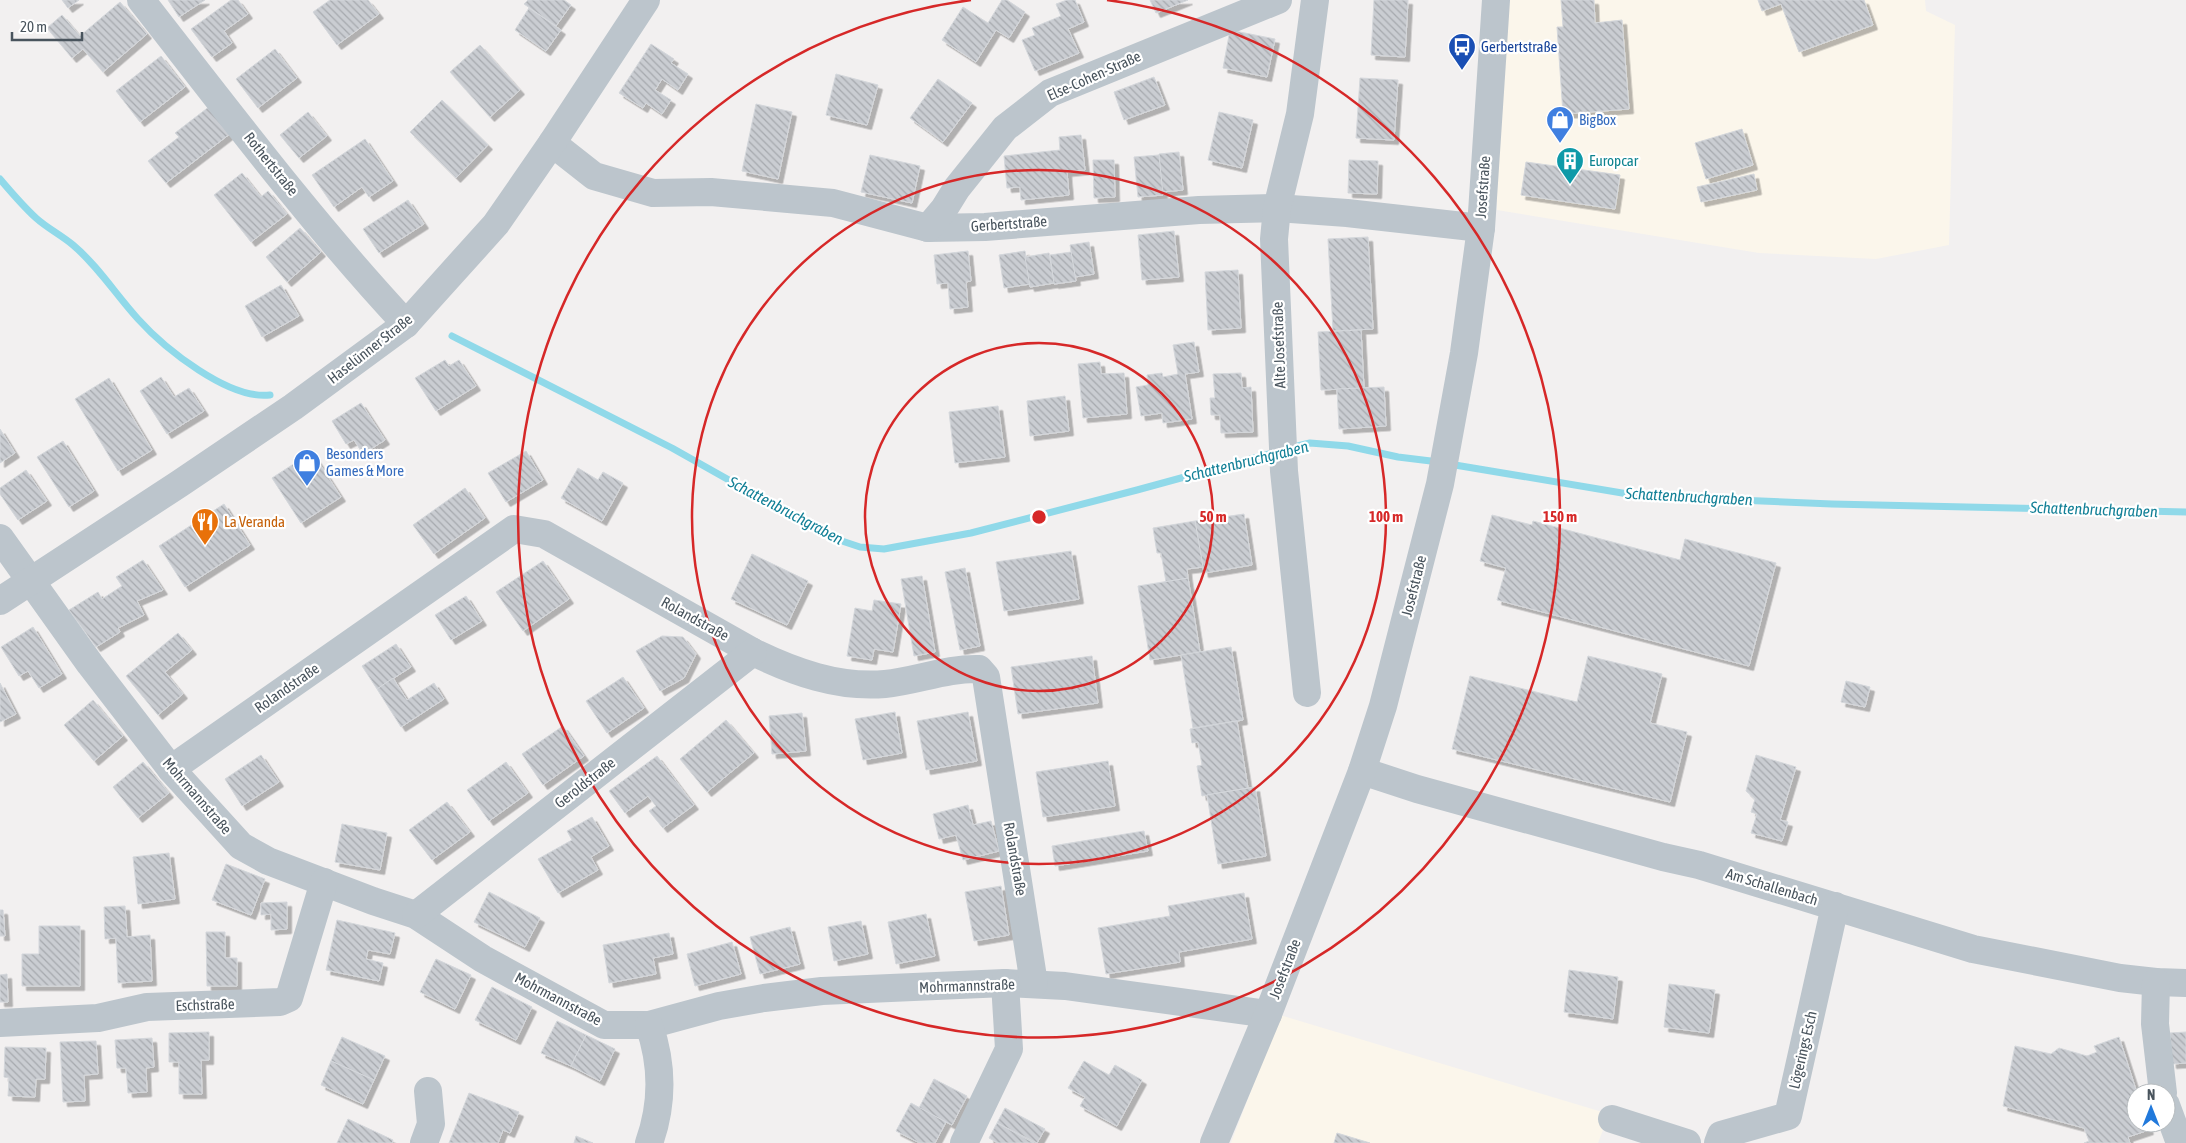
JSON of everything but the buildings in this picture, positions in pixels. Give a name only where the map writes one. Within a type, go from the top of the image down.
[{"type":"street","name":"Rothertstraße","points":[[141,0],[243,130],[377,293],[406,324]]},
{"type":"street","name":"Haselünner Straße","points":[[0,601],[285,412],[406,324],[496,224],[646,0]]},
{"type":"street","name":"Else-Cohen-Straße","points":[[928,228],[1005,128],[1050,93],[1278,0]]},
{"type":"street","name":"Alte Josefstraße","points":[[1308,693],[1284,471],[1274,239],[1277,208],[1300,114],[1315,0]]},
{"type":"street","name":"Josefstraße","points":[[1214,1143],[1268,1014],[1362,771],[1383,706],[1440,484],[1464,353],[1481,228],[1496,0]]},
{"type":"street","name":"Gerbertstraße","points":[[552,143],[594,176],[653,193],[711,192],[833,203],[928,228],[985,227],[1199,210],[1277,208],[1347,213],[1481,228]]},
{"type":"street","name":"Rolandstraße","points":[[171,769],[514,529],[544,534],[753,652],[787,668],[846,684],[885,684],[964,669],[979,669],[986,677],[1034,984]]},
{"type":"street","name":"Mohrmannstraße","points":[[0,538],[90,664],[171,769],[241,846],[268,861],[373,901],[416,915],[483,959],[604,1025],[649,1026],[719,1006],[764,998],[822,992],[1006,983],[1065,986],[1268,1014]]},
{"type":"street","name":"Geroldstraße","points":[[416,915],[753,652]]},
{"type":"street","name":"Am Schallenbach","points":[[1362,771],[1427,792],[1663,857],[1699,865],[1973,948],[2120,978],[2186,983]]},
{"type":"street","name":"Eschstraße","points":[[0,1023],[98,1018],[147,1006],[280,1002],[289,998],[324,882]]},
{"type":"street","name":"Lögerings Esch","points":[[1718,1143],[1721,1135],[1788,1116],[1835,906]]},
{"type":"street","points":[[2156,982],[2155,1024],[2162,1083]]},
{"type":"street","points":[[964,1143],[1009,1049],[1006,983]]},
{"type":"street","points":[[649,1026],[659,1059],[660,1085],[654,1128],[649,1143]]},
{"type":"street","points":[[424,1143],[431,1124],[428,1091]]},
{"type":"street","points":[[1612,1119],[1687,1143]]},
{"type":"shaded area","points":[[1508,0],[1925,0],[1926,11],[1955,25],[1949,245],[1876,259],[1759,253],[1497,210],[1496,175]]},
{"type":"shaded area","points":[[1280,1015],[1609,1114],[1598,1143],[1231,1143]]},
{"type":"waterway","points":[[0,179],[36,218],[82,253],[138,319],[181,358],[217,381],[236,389],[254,394],[270,395]]},
{"type":"waterway","name":"Schattenbruchgraben","points":[[452,336],[672,448],[830,537],[860,547],[884,549],[971,533],[1276,452]]},
{"type":"waterway","name":"Schattenbruchgraben","points":[[1289,448],[1310,443],[1348,446],[1398,457],[1439,462]]},
{"type":"waterway","name":"Schattenbruchgraben","points":[[1449,464],[1640,496],[1832,504],[2186,512]]},
{"type":"place","name":"Gerbertstraße","points":[[1462,71]]},
{"type":"place","name":"BigBox","points":[[1560,144]]},
{"type":"place","name":"Europcar","points":[[1570,185]]},
{"type":"place","name":"Besonders Games & More","points":[[307,487]]},
{"type":"place","name":"La Veranda","points":[[205,546]]}]
